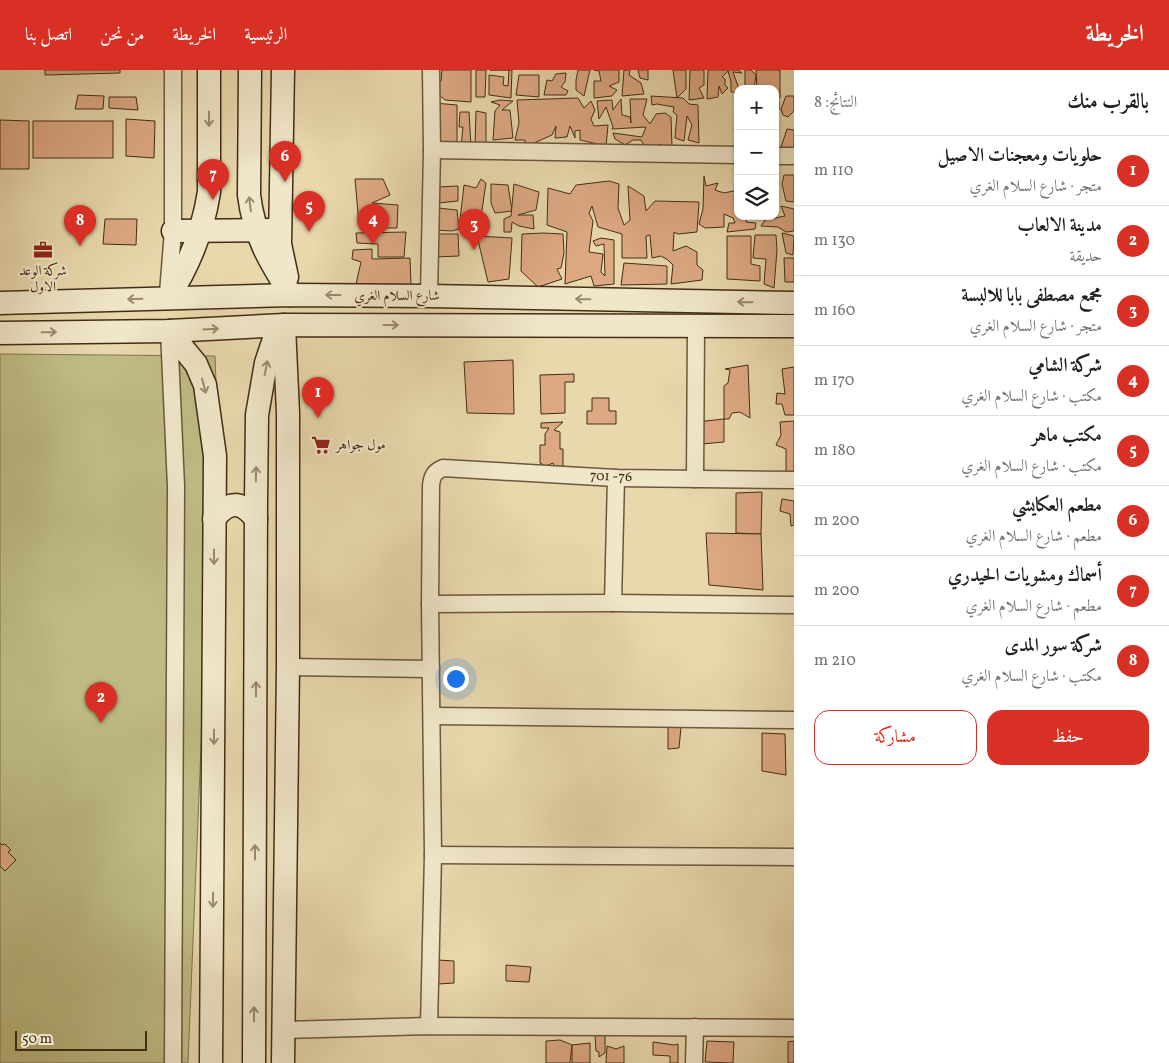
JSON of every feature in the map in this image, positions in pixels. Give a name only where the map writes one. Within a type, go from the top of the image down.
[{"type":"street","points":[[168,298],[173,231],[173,70]]},
{"type":"street","points":[[168,298],[189,262],[201,231],[209,192],[209,70]]},
{"type":"street","points":[[250,70],[249,195],[256,230],[268,257],[291,295]]},
{"type":"street","points":[[284,70],[280,230],[282,257],[291,295]]},
{"type":"street","points":[[429,296],[432,150],[431,70]]},
{"type":"street","points":[[432,150],[734,155]]},
{"type":"street","points":[[779,156],[794,156]]},
{"type":"street","points":[[173,231],[280,230]]},
{"type":"street","name":"شارع السلام الغري","points":[[0,303],[291,295],[794,303]]},
{"type":"street","points":[[646,301],[646,325]]},
{"type":"street","points":[[254,1063],[257,415],[266,363],[273,342],[284,325]]},
{"type":"street","points":[[283,1063],[288,667],[288,413],[284,325]]},
{"type":"street","name":"شارع السلام الغري","points":[[0,333],[169,331],[284,325],[794,326]]},
{"type":"street","points":[[695,479],[696,326]]},
{"type":"street","points":[[169,331],[196,364],[206,385],[215,456],[211,1063]]},
{"type":"street","points":[[169,331],[176,486],[173,1063]]},
{"type":"street","name":"701 -76","points":[[430,604],[432,478],[436,472],[443,468],[616,478],[794,480]]},
{"type":"street","points":[[613,603],[616,478]]},
{"type":"street","points":[[214,519],[225,507],[236,505],[247,509],[256,519]]},
{"type":"street","points":[[430,1026],[433,855],[430,604],[794,604]]},
{"type":"street","points":[[288,667],[431,669]]},
{"type":"street","points":[[432,716],[794,720]]},
{"type":"street","points":[[433,855],[794,856]]},
{"type":"street","points":[[284,1030],[430,1026],[794,1028]]},
{"type":"street","points":[[694,1063],[695,1028]]},
{"type":"shaded area","points":[[0,354],[215,356],[216,383],[188,1063],[0,1063]]},
{"type":"building","points":[[45,70],[120,70],[120,73],[45,75]]},
{"type":"building","points":[[442,70],[471,70],[471,102],[445,100],[438,94],[435,84],[441,81]]},
{"type":"building","points":[[476,70],[486,70],[485,97],[476,97]]},
{"type":"building","points":[[509,70],[512,70],[511,98],[489,95],[489,75],[504,77],[503,85],[508,86]]},
{"type":"building","points":[[578,70],[590,70],[584,96],[576,90]]},
{"type":"building","points":[[594,70],[619,70],[619,82],[609,86],[617,90],[612,96],[594,98],[594,81],[601,81],[599,71]]},
{"type":"building","points":[[624,70],[630,70],[629,75],[641,83],[644,94],[622,96]]},
{"type":"building","points":[[638,70],[648,70],[648,80],[640,78]]},
{"type":"building","points":[[673,70],[686,70],[686,89],[677,98]]},
{"type":"building","points":[[690,70],[704,70],[704,85],[699,88],[704,98],[689,100]]},
{"type":"building","points":[[708,70],[738,70],[742,73],[733,72],[738,85],[734,85],[734,92],[731,92],[728,71],[722,77],[725,79],[725,85],[728,88],[722,94],[719,86],[718,97],[707,99]]},
{"type":"building","points":[[745,70],[751,70],[756,75],[755,85],[745,85]]},
{"type":"building","points":[[756,70],[780,70],[780,98],[779,85],[757,85]]},
{"type":"building","points":[[566,73],[565,82],[561,87],[568,91],[566,95],[544,95],[547,80],[552,81],[556,74]]},
{"type":"building","points":[[519,75],[539,75],[539,97],[516,95]]},
{"type":"building","points":[[78,95],[104,96],[103,109],[75,109]]},
{"type":"building","points":[[651,96],[683,98],[689,104],[698,105],[699,143],[688,140],[692,125],[687,116],[684,141],[675,138],[677,115],[673,112],[674,107],[652,105]]},
{"type":"building","points":[[786,96],[794,96],[794,111],[788,117],[783,115],[781,109]]},
{"type":"building","points":[[109,97],[136,97],[138,110],[109,108]]},
{"type":"building","points":[[578,98],[584,108],[591,101],[595,110],[591,119],[594,126],[608,125],[606,146],[580,140],[580,130],[575,131],[575,138],[570,126],[567,137],[555,138],[556,126],[552,135],[525,147],[525,140],[515,140],[519,123],[517,100]]},
{"type":"building","points":[[621,99],[622,115],[630,117],[631,123],[630,99],[647,99],[643,115],[650,124],[656,114],[665,113],[671,117],[672,147],[664,148],[660,144],[647,151],[641,140],[633,140],[625,145],[615,139],[613,133],[642,137],[646,127],[612,129],[606,107],[599,119],[597,101],[612,100],[613,110]]},
{"type":"building","points":[[500,100],[513,101],[502,110],[510,110],[513,138],[493,140],[495,111],[500,105],[491,102]]},
{"type":"building","points":[[434,103],[457,105],[457,147],[436,147]]},
{"type":"building","points":[[476,111],[486,113],[486,146],[475,146]]},
{"type":"building","points":[[460,112],[469,112],[471,146],[461,147],[463,127],[459,127]]},
{"type":"building","points":[[126,119],[155,121],[154,158],[126,156]]},
{"type":"building","points":[[0,120],[29,121],[29,169],[0,169]]},
{"type":"building","points":[[33,121],[113,121],[113,158],[33,158]]},
{"type":"building","points":[[787,129],[794,130],[794,150],[780,150]]},
{"type":"building","points":[[784,175],[794,175],[794,202],[786,201],[782,184]]},
{"type":"building","points":[[704,176],[706,186],[718,183],[715,190],[724,193],[734,191],[734,220],[746,220],[746,222],[756,223],[755,229],[727,232],[729,223],[735,223],[733,218],[724,214],[724,227],[705,228],[699,224],[703,209]]},
{"type":"building","points":[[355,179],[383,179],[390,195],[372,203],[398,205],[397,228],[359,225]]},
{"type":"building","points":[[481,179],[486,183],[482,210],[477,221],[485,222],[486,231],[459,229],[464,185],[476,188]]},
{"type":"building","points":[[609,181],[619,184],[618,208],[624,225],[630,220],[628,186],[644,196],[646,211],[655,201],[699,202],[697,232],[678,234],[674,232],[673,251],[686,246],[697,252],[697,265],[703,270],[702,280],[671,284],[673,265],[661,256],[652,258],[650,235],[646,236],[647,258],[622,258],[622,234],[598,227],[592,206],[589,213],[593,221],[589,252],[603,254],[601,272],[605,276],[604,244],[596,246],[593,241],[601,238],[614,240],[614,284],[594,286],[591,276],[565,284],[567,232],[547,225],[548,188],[570,194],[576,185]]},
{"type":"building","points":[[491,184],[508,185],[512,211],[495,213],[491,203]]},
{"type":"building","points":[[514,184],[539,192],[536,210],[518,215],[533,215],[534,229],[519,226],[512,222],[511,232],[504,232],[504,219],[511,216]]},
{"type":"building","points":[[458,186],[458,201],[438,203],[437,187]]},
{"type":"building","points":[[781,206],[794,209],[794,231],[786,232],[778,227],[761,226],[765,220],[779,220],[779,217],[785,216]]},
{"type":"building","points":[[438,208],[457,210],[459,229],[452,231],[435,230]]},
{"type":"building","points":[[105,219],[137,219],[136,245],[103,244]]},
{"type":"building","points":[[406,232],[404,257],[378,257],[378,244],[357,243],[356,233]]},
{"type":"building","points":[[782,233],[794,236],[793,255],[786,253]]},
{"type":"building","points":[[435,234],[458,234],[459,256],[434,257]]},
{"type":"building","points":[[522,234],[563,234],[564,253],[561,268],[557,269],[562,279],[538,287],[521,271]]},
{"type":"building","points":[[755,235],[776,235],[777,250],[774,288],[764,284],[766,259],[753,258]]},
{"type":"building","points":[[477,236],[512,238],[509,279],[488,282]]},
{"type":"building","points":[[727,236],[751,236],[751,264],[760,266],[760,281],[727,279]]},
{"type":"building","points":[[372,249],[372,259],[410,258],[411,285],[356,284],[361,262],[352,259],[353,250]]},
{"type":"building","points":[[784,258],[794,258],[794,282],[785,282]]},
{"type":"building","points":[[624,263],[667,266],[667,284],[621,285]]},
{"type":"building","points":[[513,360],[514,414],[467,413],[464,362]]},
{"type":"building","points":[[748,365],[750,418],[740,412],[732,413],[729,419],[724,419],[724,386],[728,383],[730,370],[725,369]]},
{"type":"building","points":[[794,367],[794,415],[785,415],[782,404],[776,404],[777,393],[785,394],[782,369]]},
{"type":"building","points":[[574,374],[574,382],[565,382],[565,413],[541,414],[540,375]]},
{"type":"building","points":[[592,398],[609,398],[609,411],[616,411],[616,424],[587,424],[587,411],[592,411]]},
{"type":"building","points":[[724,419],[724,442],[702,444],[696,422]]},
{"type":"building","points":[[794,421],[794,473],[786,473],[786,449],[776,445],[781,435],[780,422]]},
{"type":"building","points":[[563,422],[554,430],[560,432],[560,449],[563,449],[563,472],[556,472],[553,463],[546,466],[540,463],[540,445],[545,445],[545,434],[549,428],[541,428],[541,423]]},
{"type":"building","points":[[762,492],[761,534],[736,533],[736,493]]},
{"type":"building","points":[[782,499],[794,501],[794,525],[791,526],[790,514],[780,511]]},
{"type":"building","points":[[706,533],[761,534],[763,590],[709,585]]},
{"type":"building","points":[[668,727],[681,727],[679,748],[668,749]]},
{"type":"building","points":[[762,733],[785,734],[786,775],[762,771]]},
{"type":"building","points":[[0,843],[2,845],[5,844],[11,850],[8,852],[16,860],[5,871],[0,866]]},
{"type":"building","points":[[438,960],[454,961],[454,983],[438,984]]},
{"type":"building","points":[[506,965],[531,967],[529,982],[506,981]]},
{"type":"building","points":[[595,1035],[605,1035],[605,1053],[599,1057],[599,1052],[596,1051]]},
{"type":"building","points":[[560,1040],[572,1045],[570,1063],[546,1063],[546,1041]]},
{"type":"building","points":[[707,1041],[734,1042],[733,1063],[705,1062]]},
{"type":"building","points":[[794,1041],[794,1063],[788,1063],[788,1042]]},
{"type":"building","points":[[653,1042],[678,1044],[678,1063],[670,1063],[670,1056],[653,1055]]},
{"type":"building","points":[[590,1043],[590,1063],[572,1063],[572,1045]]},
{"type":"building","points":[[607,1046],[616,1049],[624,1046],[624,1063],[606,1063]]},
{"type":"place","name":"مطعم العكايشي","points":[[285,182]]},
{"type":"place","name":"أسماك ومشويات الحيدري","points":[[213,200]]},
{"type":"place","name":"مكتب ماهر","points":[[309,232]]},
{"type":"place","name":"شركة الشامي","points":[[373,245]]},
{"type":"place","name":"شركة سور المدى","points":[[80,246]]},
{"type":"place","name":"شركة الوعد الاول","points":[[43,250]]},
{"type":"place","name":"مجمع مصطفى بابا للالبسة","points":[[474,250]]},
{"type":"place","name":"حلويات ومعجنات الاصيل","points":[[318,418]]},
{"type":"place","name":"مول جواهر","points":[[321,445]]},
{"type":"place","name":"مدينة الالعاب","points":[[101,723]]}]
